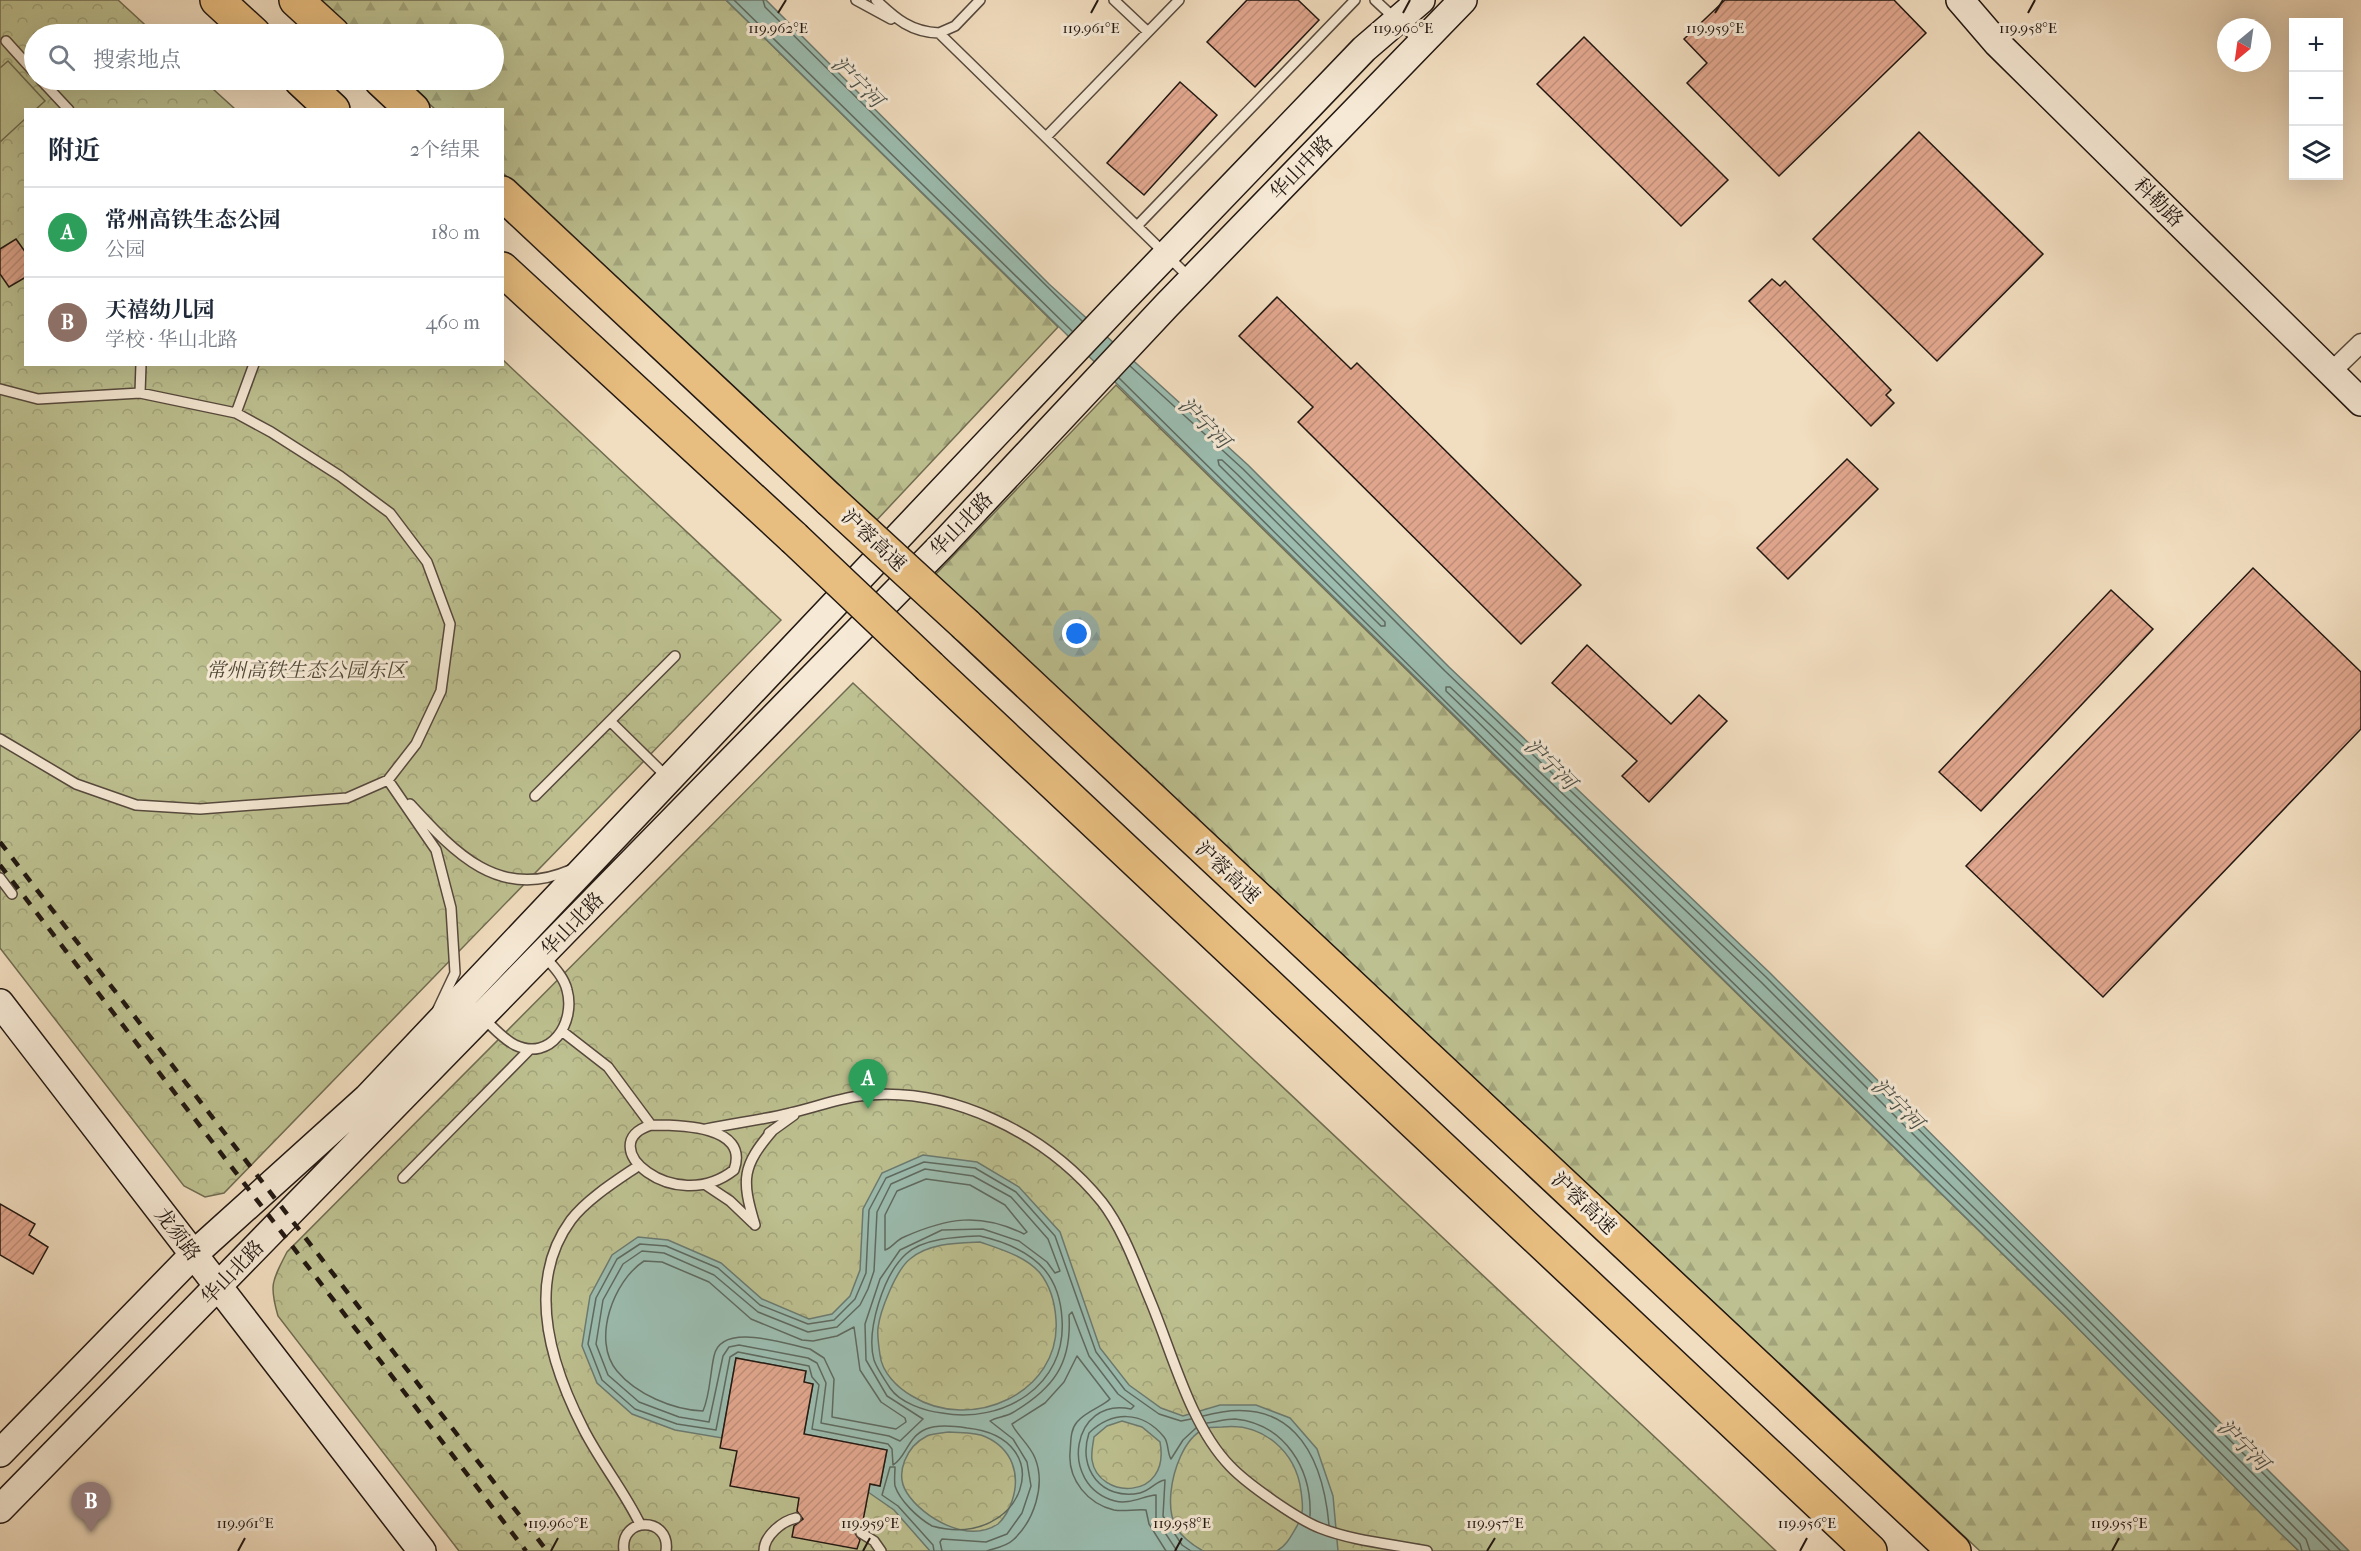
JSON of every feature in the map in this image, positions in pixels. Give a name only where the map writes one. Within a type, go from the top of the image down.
[{"type":"highway","points":[[217,0],[243,24]]},
{"type":"highway","points":[[296,0],[322,24]]},
{"type":"highway","points":[[312,90],[331,108]]},
{"type":"highway","points":[[392,90],[411,108]]},
{"type":"highway","name":"沪蓉高速","points":[[504,195],[1954,1551]]},
{"type":"highway","points":[[504,271],[794,538],[1870,1551]]},
{"type":"main road","name":"华山中路","points":[[1116,307],[1364,49],[1421,0]]},
{"type":"main road","name":"华山中路","points":[[1140,335],[1463,0]]},
{"type":"main road","name":"科勒路","points":[[1960,0],[1997,43],[2361,402]]},
{"type":"main road","name":"华山北路","points":[[0,1453],[193,1255],[368,1098],[1116,307]]},
{"type":"main road","name":"华山北路","points":[[0,1509],[944,543],[1140,335]]},
{"type":"main road","name":"龙须路","points":[[0,1003],[422,1551]]},
{"type":"street","points":[[2331,372],[2361,343]]},
{"type":"lane","points":[[856,0],[905,26],[925,33],[939,33],[956,26],[980,0]]},
{"type":"lane","points":[[876,0],[905,26]]},
{"type":"lane","points":[[1114,0],[1148,32]]},
{"type":"lane","points":[[1046,137],[1179,0]]},
{"type":"lane","points":[[1137,226],[1355,0]]},
{"type":"lane","points":[[1375,0],[1421,43]]},
{"type":"lane","points":[[939,33],[1192,280]]},
{"type":"lane","points":[[6,41],[24,61]]},
{"type":"lane","points":[[50,90],[67,108]]},
{"type":"lane","points":[[140,393],[141,366]]},
{"type":"lane","points":[[236,413],[253,366]]},
{"type":"lane","points":[[0,389],[38,399],[140,393],[236,413],[271,432],[340,476],[390,513],[427,561],[450,624],[441,691],[416,744],[388,780],[347,798],[200,809],[136,805],[76,784],[0,739]]},
{"type":"lane","points":[[535,796],[675,656]]},
{"type":"lane","points":[[609,721],[670,779]]},
{"type":"lane","points":[[388,780],[464,858],[510,880],[547,880],[592,860]]},
{"type":"lane","points":[[388,780],[436,850],[451,908],[455,973],[425,1037]]},
{"type":"lane","points":[[0,878],[12,894]]},
{"type":"lane","points":[[481,1017],[515,1045],[530,1049],[554,1043],[563,1032],[569,1011],[567,990],[558,972],[543,954]]},
{"type":"lane","points":[[563,1032],[608,1067],[651,1125]]},
{"type":"lane","points":[[403,1178],[530,1049]]},
{"type":"lane","points":[[799,1112],[774,1130],[742,1159],[734,1170],[706,1185],[681,1185],[666,1182],[638,1166],[631,1153],[632,1139],[640,1129],[651,1125],[706,1129],[799,1112],[859,1096],[914,1096],[978,1112],[1024,1134],[1066,1163],[1103,1204],[1151,1302],[1174,1369],[1214,1446],[1231,1467],[1287,1509],[1320,1528],[1427,1551]]},
{"type":"lane","points":[[706,1129],[738,1149],[746,1173],[747,1199],[755,1225],[730,1201],[706,1185]]},
{"type":"lane","points":[[746,1173],[754,1153],[774,1130]]},
{"type":"lane","points":[[734,1148],[738,1160],[734,1170]]},
{"type":"lane","points":[[638,1166],[611,1185],[572,1219],[550,1258],[544,1310],[556,1363],[585,1431],[626,1495],[640,1524]]},
{"type":"lane","points":[[764,1551],[764,1544],[774,1530],[796,1518]]},
{"type":"lane","points":[[624,1551],[624,1538],[633,1527],[640,1524],[647,1524],[660,1530],[666,1542],[666,1551]]},
{"type":"lane","points":[[861,1533],[874,1541],[881,1551]]},
{"type":"green space","name":"常州高铁生态公园东区","points":[[0,0],[118,0],[144,24],[24,24],[24,90],[214,90],[234,108],[24,108],[24,366],[504,366],[504,361],[781,620],[224,1193],[205,1197],[184,1186],[0,948]]},
{"type":"green space","points":[[318,0],[726,0],[1058,327],[874,523],[504,174],[504,108],[434,108],[414,90],[504,90],[504,24],[344,24]]},
{"type":"green space","points":[[8,61],[24,78],[24,90],[35,90],[45,101],[37,108],[24,108],[24,120],[0,142],[0,68]]},
{"type":"green space","points":[[1116,385],[2064,1314],[2299,1551],[1980,1551],[935,575]]},
{"type":"green space","points":[[853,683],[1776,1551],[459,1551],[278,1316],[273,1290],[278,1270],[287,1252]]},
{"type":"water","name":"沪宁河","points":[[726,0],[766,0],[1049,284],[1248,465],[1449,667],[1770,973],[2349,1551],[2299,1551],[2279,1532],[2064,1314]]},
{"type":"water","points":[[923,1155],[977,1162],[1019,1187],[1060,1232],[1100,1348],[1129,1385],[1161,1408],[1183,1416],[1220,1405],[1256,1405],[1290,1418],[1317,1449],[1333,1496],[1338,1551],[1277,1551],[1289,1540],[1301,1517],[1301,1491],[1298,1477],[1285,1452],[1275,1442],[1251,1429],[1213,1427],[1204,1429],[1190,1440],[1180,1457],[1171,1492],[1171,1512],[1181,1534],[1203,1551],[930,1551],[894,1510],[868,1492],[869,1484],[880,1486],[887,1450],[804,1434],[813,1384],[804,1382],[806,1371],[736,1358],[722,1438],[675,1430],[632,1414],[597,1383],[582,1346],[590,1296],[612,1255],[638,1237],[668,1240],[721,1263],[762,1299],[809,1319],[832,1314],[850,1296],[860,1270],[863,1209],[882,1173]],"holes":[[[980,1242],[1020,1258],[1034,1267],[1044,1278],[1055,1307],[1054,1346],[1044,1368],[1028,1386],[1008,1399],[985,1407],[960,1410],[935,1406],[907,1393],[887,1374],[881,1362],[879,1321],[894,1281],[910,1259],[934,1247]],[[1122,1421],[1142,1427],[1160,1442],[1160,1461],[1155,1475],[1145,1484],[1132,1488],[1119,1487],[1107,1482],[1097,1473],[1092,1460],[1094,1437],[1107,1426]],[[946,1432],[982,1435],[995,1442],[1008,1455],[1015,1472],[1015,1491],[1008,1510],[998,1524],[986,1529],[960,1530],[935,1519],[914,1502],[907,1493],[903,1485],[902,1469],[908,1453],[927,1436]]]},
{"type":"building","points":[[1247,0],[1298,0],[1319,20],[1255,87],[1207,42]]},
{"type":"building","points":[[1725,0],[1894,0],[1926,33],[1779,176],[1687,83],[1707,63],[1684,39]]},
{"type":"building","points":[[1584,37],[1728,180],[1681,226],[1537,84]]},
{"type":"building","points":[[1180,82],[1217,115],[1144,195],[1107,163]]},
{"type":"building","points":[[1919,132],[2043,254],[1937,361],[1813,239]]},
{"type":"building","points":[[16,239],[24,250],[24,278],[9,287],[0,274],[0,249]]},
{"type":"building","points":[[1772,279],[1780,286],[1785,281],[1891,390],[1886,395],[1894,403],[1871,426],[1749,301]]},
{"type":"building","points":[[1277,297],[1351,369],[1357,363],[1581,585],[1521,644],[1298,422],[1313,407],[1239,336]]},
{"type":"building","points":[[1847,459],[1878,489],[1788,579],[1757,548]]},
{"type":"building","points":[[2253,568],[2361,672],[2361,729],[2103,997],[1966,866]]},
{"type":"building","points":[[2111,590],[2153,629],[1981,811],[1939,772]]},
{"type":"building","points":[[1587,645],[1671,724],[1699,695],[1727,721],[1649,802],[1622,776],[1637,761],[1552,683]]},
{"type":"building","points":[[0,1204],[35,1224],[29,1235],[48,1247],[33,1274],[0,1255]]},
{"type":"building","points":[[736,1358],[806,1371],[804,1382],[813,1384],[804,1434],[887,1450],[880,1486],[870,1484],[862,1526],[857,1527],[854,1532],[860,1540],[857,1549],[792,1537],[794,1526],[803,1519],[797,1511],[799,1498],[730,1486],[737,1451],[720,1448]]},
{"type":"railway","points":[[0,842],[547,1551]]},
{"type":"railway","points":[[0,865],[526,1551]]},
{"type":"place","name":"常州高铁生态公园","points":[[868,1109]]},
{"type":"place","name":"天禧幼儿园","points":[[91,1532]]}]
